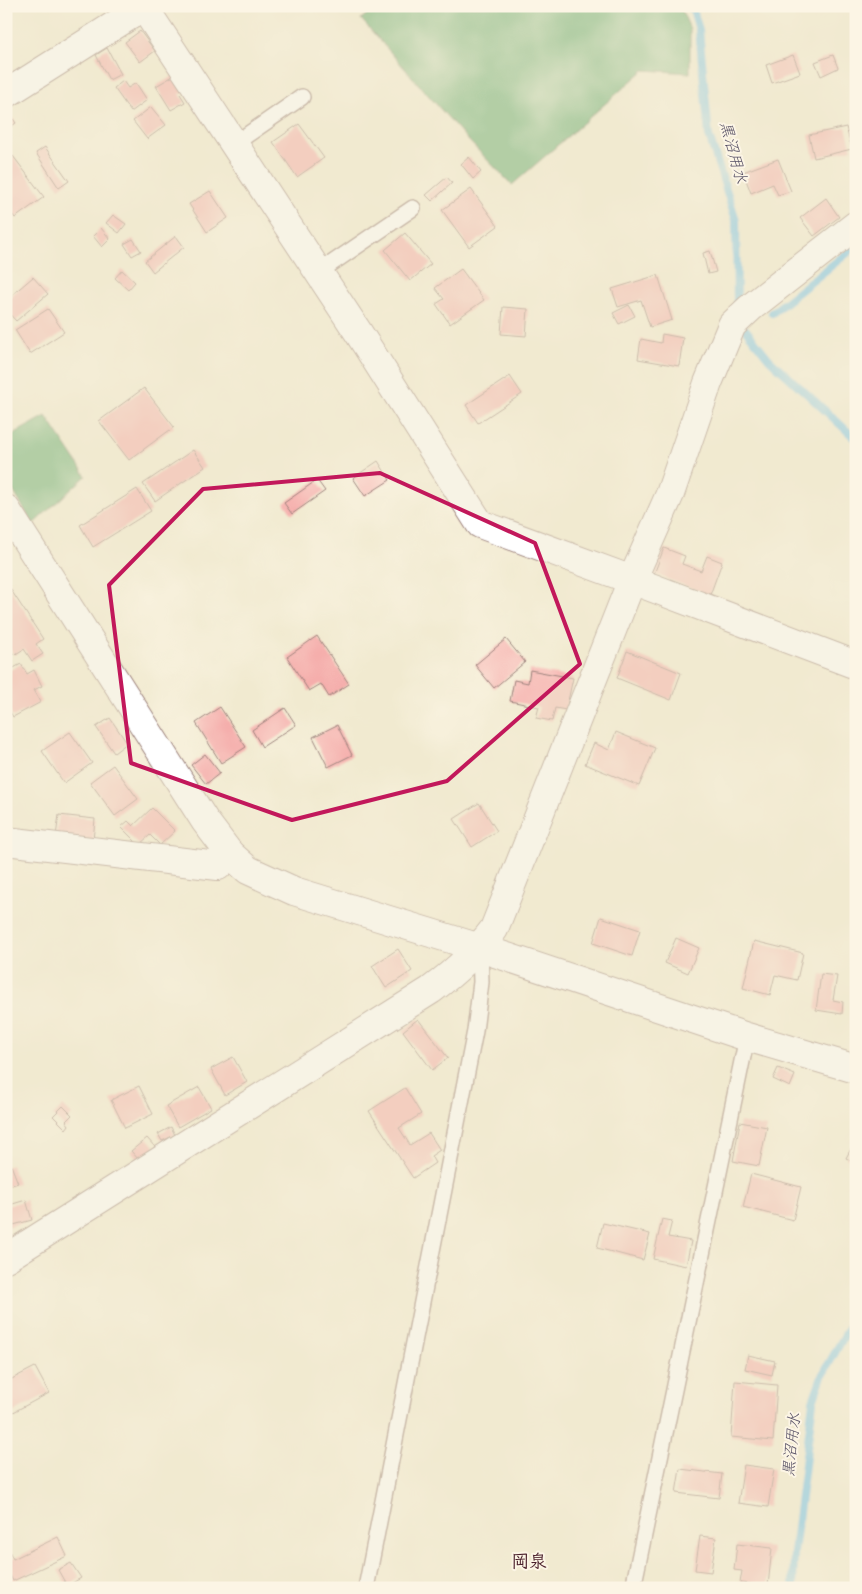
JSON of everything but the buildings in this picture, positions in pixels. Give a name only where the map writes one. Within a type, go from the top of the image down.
[{"type":"street","points":[[6,94],[144,6],[319,272],[480,524],[856,665]]},
{"type":"street","points":[[6,1258],[431,990],[451,975],[480,948],[494,930],[632,580],[670,494],[708,383],[732,325],[750,308],[856,225]]},
{"type":"street","points":[[6,509],[205,821],[230,854],[248,870],[294,891],[480,948],[747,1037],[856,1069]]},
{"type":"street","points":[[6,841],[218,866],[230,854]]},
{"type":"lane","points":[[234,144],[302,97]]},
{"type":"lane","points":[[319,272],[413,208]]},
{"type":"lane","points":[[366,1588],[475,1031],[481,982],[480,948]]},
{"type":"lane","points":[[633,1588],[747,1037]]},
{"type":"highlighted area","points":[[380,473],[535,543],[580,664],[447,781],[292,820],[131,763],[109,585],[203,489]]},
{"type":"green space","points":[[377,6],[680,6],[690,29],[690,73],[644,70],[512,185],[466,138],[361,19]]},
{"type":"green space","points":[[46,416],[86,476],[33,524],[6,479],[6,438]]},
{"type":"waterway","name":"黒沼用水","points":[[692,6],[699,30],[709,136],[736,220],[737,308]]},
{"type":"waterway","points":[[772,313],[856,246]]},
{"type":"waterway","name":"黒沼用水","points":[[746,330],[769,359],[856,439]]},
{"type":"waterway","name":"黒沼用水","points":[[793,1588],[794,1552],[813,1401],[822,1376],[856,1315]]},
{"type":"district","name":"岡泉","points":[[529,1563]]}]
